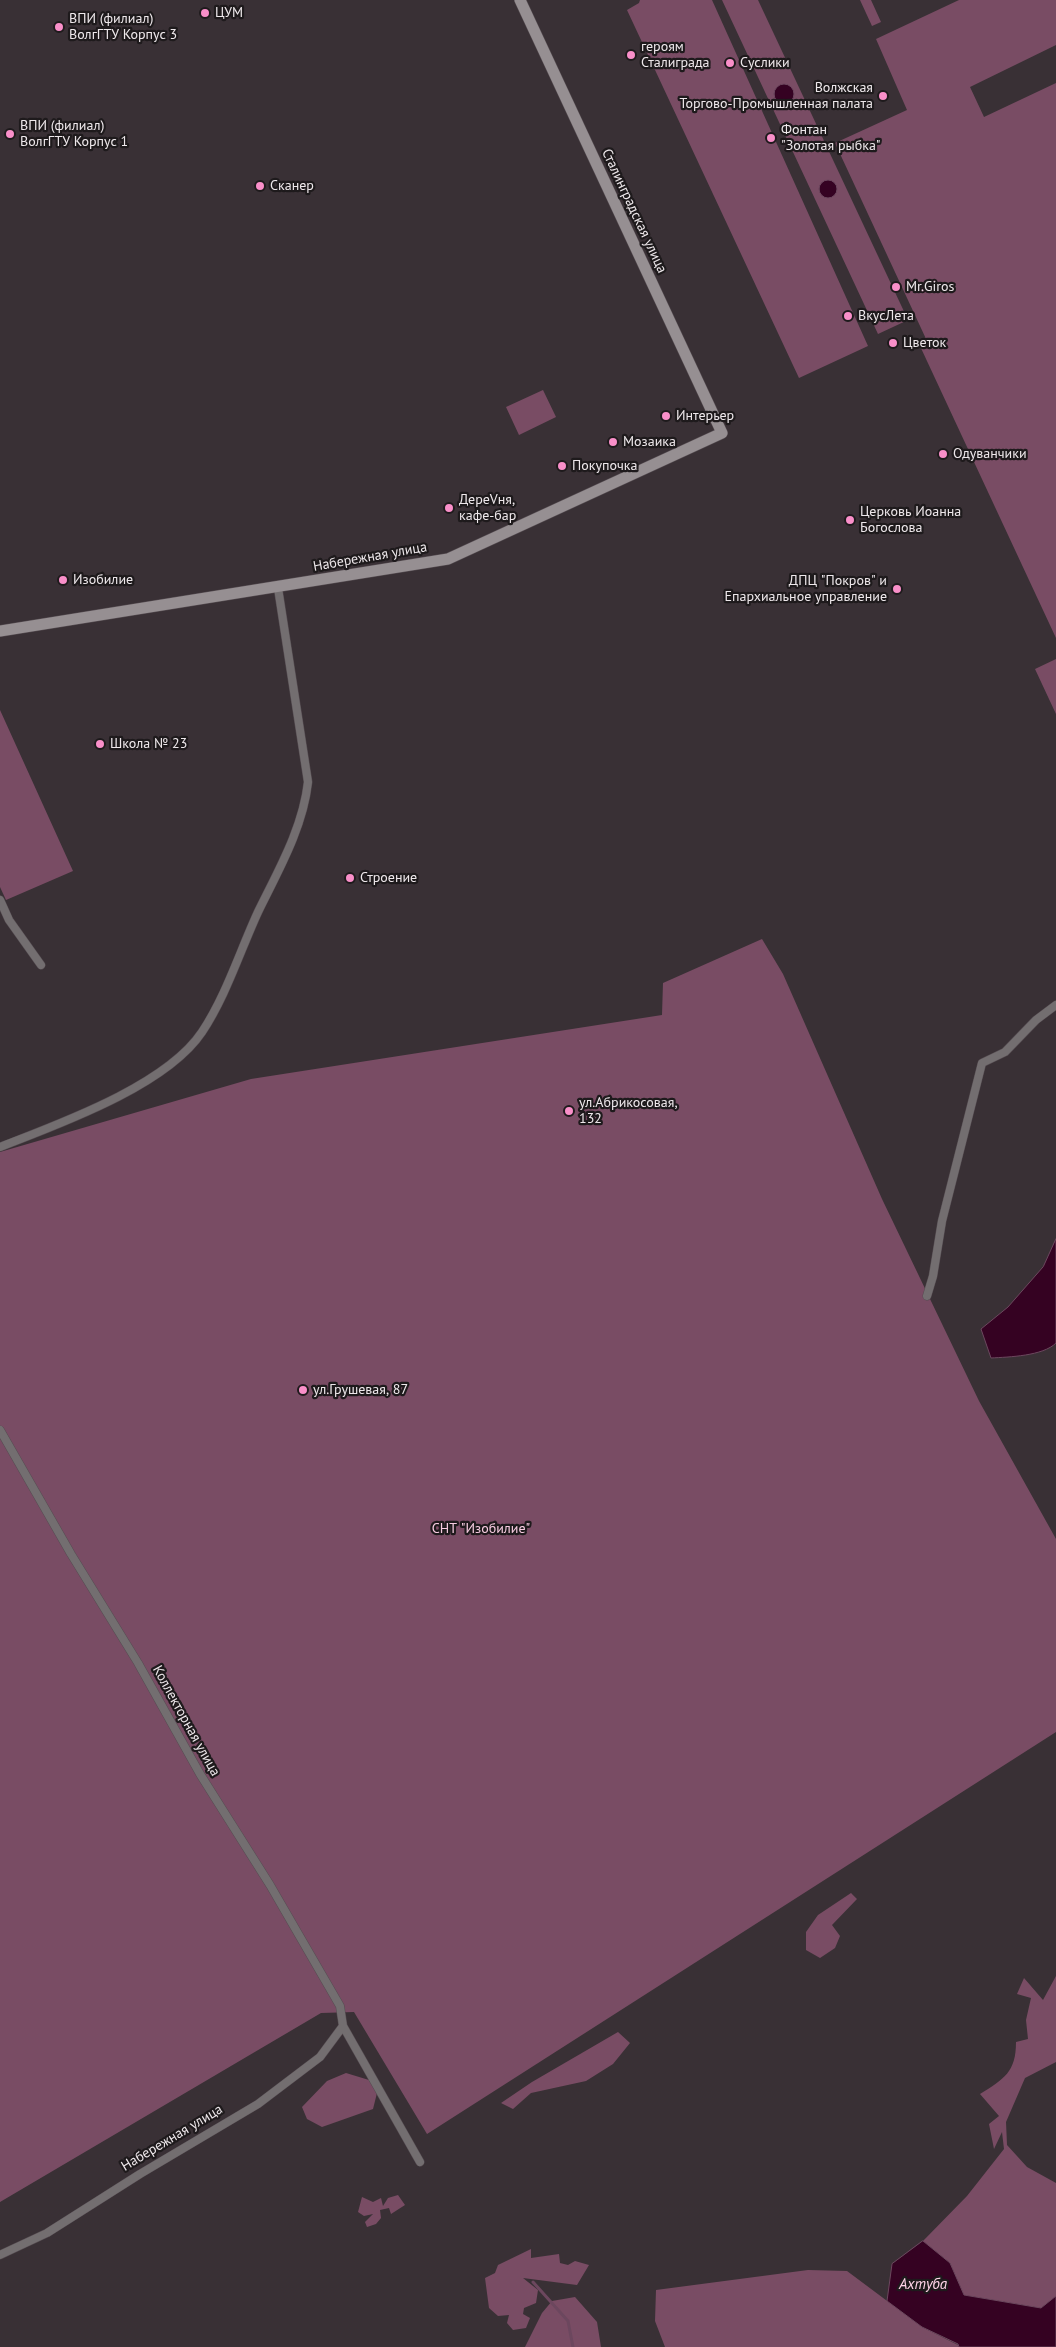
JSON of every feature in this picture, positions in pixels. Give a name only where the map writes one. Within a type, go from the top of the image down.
[{"type":"street","name":"Сталинградская улица","points":[[520,0],[722,433]]},
{"type":"street","name":"Набережная улица","points":[[0,632],[448,560],[722,433]]},
{"type":"street","points":[[0,1147],[103,1105],[170,1065],[186,1052],[202,1032],[221,997],[305,805],[308,782],[278,588]]},
{"type":"street","points":[[0,900],[10,920],[41,965]]},
{"type":"street","points":[[927,1296],[933,1276],[942,1221],[982,1063],[1004,1052],[1036,1020],[1056,1005]]},
{"type":"street","name":"Коллекторная улица","points":[[0,1430],[71,1554],[138,1662],[200,1774],[270,1885],[340,2006],[344,2026],[420,2162]]},
{"type":"street","name":"Набережная улица","points":[[0,2255],[47,2233],[140,2174],[258,2104],[320,2057],[344,2026]]},
{"type":"green space","points":[[640,0],[712,0],[868,346],[799,378],[627,10],[639,3]]},
{"type":"green space","points":[[722,0],[758,0],[908,320],[878,334]]},
{"type":"green space","points":[[860,0],[871,0],[881,22],[872,26]]},
{"type":"green space","points":[[959,0],[1056,0],[1056,45],[970,87],[984,117],[1056,83],[1056,638],[920,346],[927,341],[835,143],[907,110],[876,39]]},
{"type":"green space","points":[[543,390],[556,417],[519,435],[506,407]]},
{"type":"green space","points":[[1056,659],[1056,714],[1035,669]]},
{"type":"green space","points":[[0,710],[73,871],[6,900],[0,887]]},
{"type":"green space","name":"СНТ \"Изобилие\"","points":[[762,939],[783,974],[882,1199],[979,1401],[1056,1539],[1056,1732],[427,2134],[354,2012],[321,2013],[0,2202],[0,1152],[251,1079],[662,1015],[663,983]]},
{"type":"green space","points":[[851,1893],[857,1899],[832,1925],[840,1936],[835,1948],[820,1958],[806,1950],[806,1932],[818,1915]]},
{"type":"green space","points":[[1056,1976],[1056,2062],[1025,2078],[1006,2122],[1007,2145],[1027,2167],[1056,2183],[1056,2296],[1041,2308],[964,2295],[950,2263],[923,2241],[967,2196],[1004,2149],[1002,2132],[994,2149],[989,2124],[999,2116],[980,2094],[1007,2074],[1014,2061],[1016,2042],[1028,2039],[1026,2020],[1031,1998],[1017,1994],[1024,1978],[1043,2000]]},
{"type":"green space","points":[[618,2032],[630,2043],[613,2064],[586,2081],[531,2093],[513,2109],[501,2103],[532,2082]]},
{"type":"green space","points":[[346,2073],[369,2080],[377,2093],[373,2109],[322,2127],[307,2119],[302,2107],[327,2081]]},
{"type":"green space","points":[[398,2195],[405,2205],[391,2214],[389,2208],[380,2210],[381,2218],[376,2224],[367,2227],[365,2222],[373,2214],[364,2216],[358,2212],[362,2197],[373,2202],[381,2198],[383,2206],[388,2198]]},
{"type":"green space","points":[[531,2249],[531,2258],[559,2254],[560,2263],[568,2265],[575,2261],[589,2265],[577,2285],[523,2278],[538,2290],[536,2303],[524,2308],[523,2314],[530,2318],[526,2328],[513,2330],[507,2323],[509,2315],[498,2316],[489,2308],[485,2278],[495,2273],[498,2265]]},
{"type":"green space","points":[[808,2270],[847,2271],[922,2327],[959,2347],[665,2347],[655,2321],[656,2290]]},
{"type":"green space","points":[[575,2297],[597,2322],[601,2347],[525,2347],[542,2313],[552,2301]]},
{"type":"water","points":[[784,84],[791,87],[794,94],[791,101],[784,104],[777,101],[774,94],[777,87]]},
{"type":"water","points":[[824,180],[832,180],[837,185],[835,196],[824,198],[819,193],[819,185]]},
{"type":"water","points":[[1056,1239],[1056,1343],[1043,1351],[991,1358],[981,1329],[1008,1307],[1043,1267]]},
{"type":"water","name":"Ахтуба","points":[[923,2241],[950,2263],[964,2295],[1041,2308],[1056,2296],[1056,2347],[959,2347],[958,2344],[922,2327],[887,2301],[892,2264]]},
{"type":"waterway","points":[[533,2282],[568,2321],[573,2347]]},
{"type":"place","name":"ЦУМ","points":[[205,13]]},
{"type":"place","name":"ВПИ (филиал) ВолгГТУ Корпус 3","points":[[59,27]]},
{"type":"place","name":"героям Сталиграда","points":[[631,55]]},
{"type":"place","name":"Суслики","points":[[730,63]]},
{"type":"place","name":"Волжская Торгово-Промышленная палата","points":[[883,96]]},
{"type":"place","name":"ВПИ (филиал) ВолгГТУ Корпус 1","points":[[10,134]]},
{"type":"place","name":"Фонтан \"Золотая рыбка\"","points":[[771,138]]},
{"type":"place","name":"Сканер","points":[[260,186]]},
{"type":"place","name":"Mr.Giros","points":[[896,287]]},
{"type":"place","name":"ВкусЛета","points":[[848,316]]},
{"type":"place","name":"Цветок","points":[[893,343]]},
{"type":"place","name":"Интерьер","points":[[666,416]]},
{"type":"place","name":"Мозаика","points":[[613,442]]},
{"type":"place","name":"Одуванчики","points":[[943,454]]},
{"type":"place","name":"Покупочка","points":[[562,466]]},
{"type":"place","name":"ДереVня, кафе-бар","points":[[449,508]]},
{"type":"place","name":"Церковь Иоанна Богослова","points":[[850,520]]},
{"type":"place","name":"Изобилие","points":[[63,580]]},
{"type":"place","name":"ДПЦ \"Покров\" и Епархиальное управление","points":[[897,589]]},
{"type":"place","name":"Школа № 23","points":[[100,744]]},
{"type":"place","name":"Строение","points":[[350,878]]},
{"type":"place","name":"ул.Абрикосовая, 132","points":[[569,1111]]},
{"type":"place","name":"ул.Грушевая, 87","points":[[303,1390]]}]
